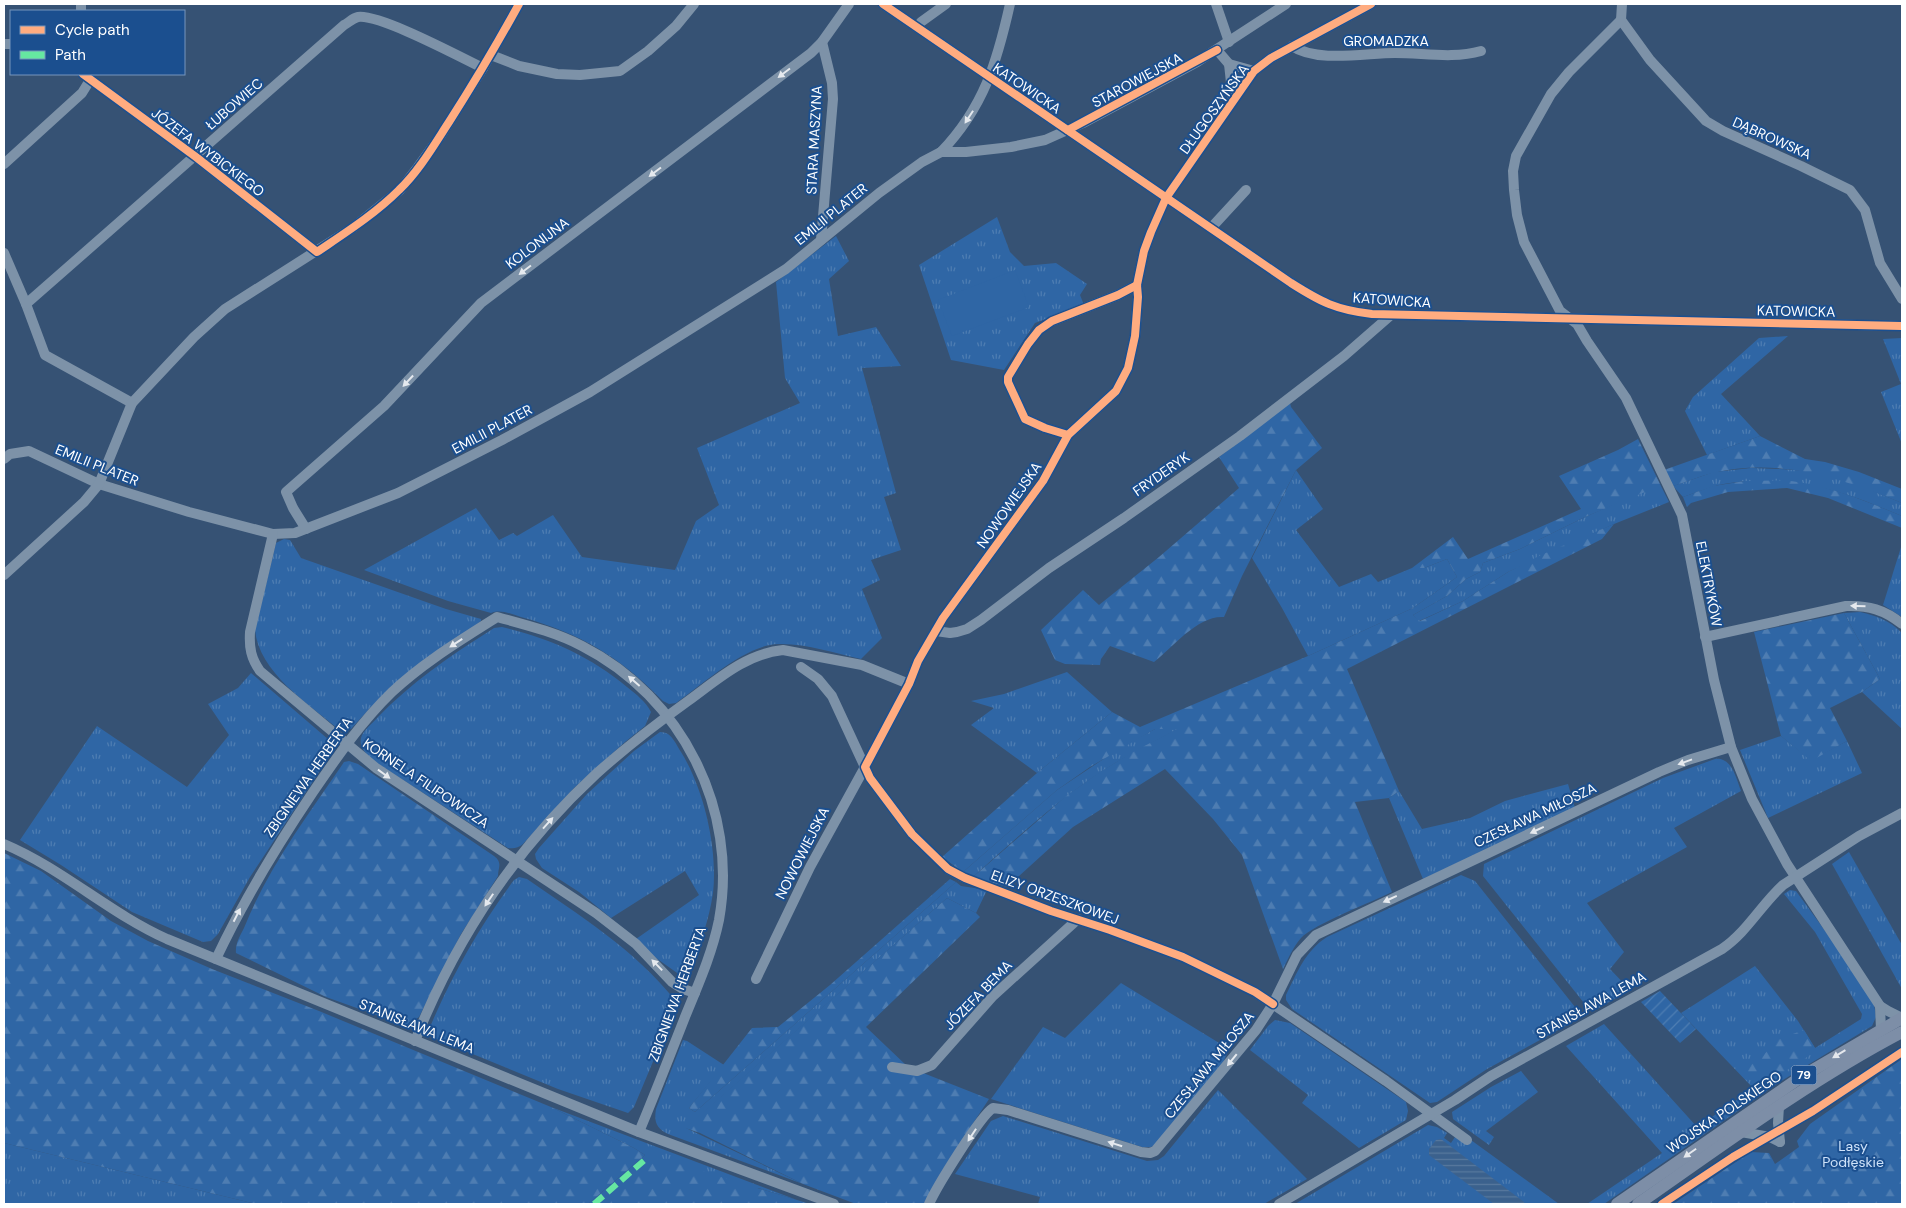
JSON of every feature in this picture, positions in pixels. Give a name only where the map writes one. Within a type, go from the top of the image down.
[{"type":"main road","name":"WOJSKA POLSKIEGO","points":[[1617,1204],[1780,1091],[1902,1018]]},
{"type":"main road","name":"WOJSKA POLSKIEGO","points":[[1638,1204],[1779,1106],[1852,1060],[1902,1032]]},
{"type":"street","points":[[4,575],[84,502],[99,484],[132,403],[176,355],[225,309],[354,227],[400,190],[441,135],[491,55],[519,4]]},
{"type":"street","points":[[491,55],[519,66],[557,74],[580,75],[620,71],[648,51],[676,26],[694,4]]},
{"type":"street","name":"KOLONIJNA","points":[[306,529],[292,508],[286,492],[384,406],[481,303],[811,53],[822,42],[849,4]]},
{"type":"street","name":"KATOWICKA","points":[[883,4],[1291,283],[1331,306],[1352,312],[1391,315],[1902,326]]},
{"type":"street","points":[[917,28],[946,4]]},
{"type":"street","name":"EMILII PLATER","points":[[4,459],[10,454],[28,451],[99,484],[189,512],[273,534],[295,533],[398,492],[502,440],[590,392],[773,277],[879,193],[922,162],[941,152],[954,139],[988,84],[1002,40],[1010,4]]},
{"type":"street","points":[[1216,4],[1229,42]]},
{"type":"street","name":"STAROWIEJSKA","points":[[1068,130],[1218,50],[1286,4]]},
{"type":"street","name":"DŁUGOSZYŃSKA","points":[[1166,198],[1254,71],[1271,58],[1371,4]]},
{"type":"street","points":[[1621,20],[1622,4]]},
{"type":"street","name":"ŁUBOWIEC","points":[[26,304],[344,25],[357,17],[370,19],[412,33],[483,68]]},
{"type":"street","name":"ELEKTRYKÓW","points":[[1621,20],[1569,72],[1551,94],[1516,156],[1513,171],[1517,215],[1524,242],[1560,311],[1577,324],[1626,398],[1670,494],[1682,515],[1714,680],[1732,748],[1760,815],[1795,876],[1880,1006],[1902,1018]]},
{"type":"street","name":"DĄBROWSKA","points":[[1621,20],[1650,60],[1706,121],[1723,131],[1850,190],[1865,210],[1880,264],[1902,299]]},
{"type":"street","name":"STARA MASZYNA","points":[[821,240],[833,99],[832,83],[822,42]]},
{"type":"street","name":"GROMADZKA","points":[[1292,46],[1307,54],[1342,56],[1395,53],[1463,55],[1481,51]]},
{"type":"street","points":[[1218,50],[1229,64],[1233,100]]},
{"type":"street","points":[[1229,64],[1254,71]]},
{"type":"street","points":[[4,164],[82,93],[86,77]]},
{"type":"street","name":"JÓZEFA WYBICKIEGO","points":[[86,77],[196,156],[317,252]]},
{"type":"street","name":"EMILII PLATER","points":[[941,152],[966,152],[1011,147],[1045,140],[1068,130]]},
{"type":"street","points":[[1211,228],[1246,190]]},
{"type":"street","name":"NOWOWIEJSKA","points":[[756,979],[810,866],[865,767],[909,684],[918,661],[936,631],[965,587],[1043,481],[1068,435],[1116,391],[1128,368],[1135,336],[1137,285],[1144,251],[1166,198]]},
{"type":"street","points":[[4,253],[26,304],[45,356],[132,403]]},
{"type":"street","points":[[1068,435],[1025,419],[1008,382],[1008,377],[1028,344],[1040,330],[1052,321],[1118,295],[1137,285]]},
{"type":"street","name":"FRYDERYK","points":[[936,631],[957,632],[967,629],[981,620],[1048,568],[1124,518],[1240,436],[1344,356],[1391,315]]},
{"type":"street","name":"KORNELA FILIPOWICZA","points":[[273,534],[250,632],[250,655],[260,671],[346,744],[389,777],[608,921],[636,944],[672,982],[683,989],[695,993]]},
{"type":"street","points":[[1705,637],[1846,606],[1876,608],[1894,617],[1902,624]]},
{"type":"street","name":"ZBIGNIEWA HERBERTA","points":[[216,959],[263,867],[346,744],[380,704],[411,675],[435,657],[497,617],[556,634],[592,651],[615,665],[638,684],[668,716],[688,745],[704,778],[716,813],[722,848],[722,885],[718,921],[709,958],[639,1132]]},
{"type":"street","points":[[415,1040],[453,959],[474,923],[517,861],[553,818],[596,775],[642,735],[737,665],[770,651],[782,650],[852,663],[873,669],[909,684]]},
{"type":"street","name":"ELIZY ORZESZKOWEJ","points":[[802,667],[818,679],[832,696],[870,778],[912,834],[948,869],[965,878],[1051,911],[1182,957],[1248,989],[1391,1084],[1467,1140]]},
{"type":"street","name":"CZESŁAWA MIŁOSZA","points":[[929,1204],[976,1128],[993,1108],[1008,1110],[1141,1152],[1155,1152],[1222,1073],[1262,1021],[1273,1004],[1297,955],[1308,941],[1324,930],[1665,770],[1732,748]]},
{"type":"street","name":"STANISŁAWA LEMA","points":[[1279,1204],[1431,1115],[1491,1076],[1722,949],[1742,933],[1773,894],[1795,876],[1859,836],[1902,814]]},
{"type":"street","name":"STANISŁAWA LEMA","points":[[4,844],[44,864],[139,926],[639,1132],[834,1204]]},
{"type":"street","name":"JÓZEFA BEMA","points":[[892,1067],[917,1071],[932,1065],[993,996],[1078,919]]},
{"type":"street","points":[[1880,1006],[1881,1030]]},
{"type":"street","points":[[1741,1132],[1770,1137],[1780,1142],[1778,1130],[1779,1106]]},
{"type":"green space","points":[[997,217],[1010,252],[1024,266],[1056,263],[1087,284],[1080,295],[1084,305],[1035,323],[1004,370],[951,360],[919,265]]},
{"type":"green space","points":[[836,236],[849,261],[829,279],[838,336],[876,327],[901,366],[862,368],[896,493],[884,497],[901,550],[871,560],[880,580],[862,589],[882,638],[861,659],[799,645],[778,644],[765,646],[738,658],[676,703],[669,704],[663,701],[647,685],[615,659],[581,639],[542,623],[506,612],[491,613],[448,601],[364,570],[476,508],[499,540],[513,533],[517,536],[553,515],[582,557],[675,570],[696,521],[719,505],[697,448],[800,403],[785,378],[776,282]]},
{"type":"green space","points":[[1015,270],[1029,307],[952,336],[938,300]]},
{"type":"green space","points":[[1788,336],[1721,394],[1760,436],[1707,455],[1685,411],[1693,397],[1759,338]]},
{"type":"green space","points":[[1902,338],[1902,444],[1881,392],[1901,384],[1883,339]]},
{"type":"green space","points":[[1290,403],[1291,407],[1322,448],[1296,470],[1242,576],[1224,617],[1214,618],[1195,626],[1154,662],[1110,646],[1101,659],[1100,665],[1065,664],[1055,660],[1041,630],[1083,590],[1099,605],[1159,557],[1239,488],[1219,457]]},
{"type":"green space","points":[[1760,436],[1805,459],[1825,462],[1859,472],[1902,489],[1902,503],[1833,478],[1786,469],[1762,467],[1737,469],[1708,474],[1673,486],[1664,470]]},
{"type":"green space","points":[[1638,439],[1660,484],[1657,487],[1585,517],[1520,549],[1483,563],[1480,572],[1466,579],[1447,596],[1413,615],[1420,621],[1463,601],[1508,572],[1541,555],[1614,524],[1602,539],[1347,669],[1399,791],[1389,798],[1355,802],[1392,892],[1308,932],[1296,945],[1283,969],[1242,855],[1213,819],[1165,769],[1073,827],[1007,887],[973,877],[1065,797],[1131,753],[1177,729],[1155,729],[1090,767],[1057,790],[963,872],[942,857],[1037,773],[1112,712],[1140,727],[1308,656],[1413,608],[1457,577],[1447,559],[1424,568],[1412,568],[1453,537],[1468,559],[1581,509],[1559,476]]},
{"type":"green space","points":[[1751,468],[1810,472],[1848,481],[1902,503],[1902,516],[1850,496],[1799,484],[1761,481],[1736,482],[1718,485],[1683,497],[1673,486],[1714,472]]},
{"type":"green space","points":[[1296,470],[1323,509],[1296,530],[1339,587],[1371,574],[1378,582],[1412,568],[1424,568],[1447,559],[1457,577],[1413,608],[1308,656],[1252,558]]},
{"type":"green space","points":[[1745,481],[1791,481],[1834,490],[1902,516],[1902,528],[1828,498],[1787,488],[1728,492],[1691,503],[1687,507],[1683,497],[1713,486]]},
{"type":"green space","points":[[1660,484],[1669,502],[1614,524],[1508,572],[1463,601],[1419,621],[1413,615],[1447,596],[1466,579],[1480,572],[1483,563],[1520,549],[1585,517]]},
{"type":"green space","points":[[284,539],[290,540],[301,558],[446,609],[481,619],[481,621],[370,708],[351,729],[342,730],[337,728],[286,685],[265,660],[258,645],[255,630],[276,543]]},
{"type":"green space","points":[[1902,544],[1902,617],[1883,605]]},
{"type":"green space","points":[[1860,612],[1882,619],[1902,633],[1902,729],[1862,692],[1880,679],[1844,613]]},
{"type":"green space","points":[[1844,613],[1880,679],[1862,692],[1830,708],[1847,741],[1811,761],[1781,736],[1754,632]]},
{"type":"green space","points":[[502,627],[536,637],[584,657],[634,692],[651,712],[645,726],[574,788],[523,844],[512,848],[508,848],[380,765],[366,754],[361,742],[362,735],[368,727],[417,682],[444,661],[494,628]]},
{"type":"green space","points":[[1067,672],[1112,712],[1037,773],[971,725],[994,708],[971,701],[1004,694]]},
{"type":"green space","points":[[251,673],[329,740],[331,749],[329,757],[250,877],[218,934],[211,941],[203,942],[132,912],[20,840],[97,726],[187,787],[229,735],[208,704],[238,688]]},
{"type":"green space","points":[[1155,729],[1178,729],[1137,750],[1081,786],[1034,823],[973,877],[963,872],[1057,790],[1120,748]]},
{"type":"green space","points":[[660,732],[668,734],[673,739],[696,783],[708,820],[713,858],[713,893],[707,923],[690,970],[680,975],[656,958],[636,939],[699,895],[685,871],[611,918],[579,892],[542,868],[535,854],[587,794],[634,751]]},
{"type":"green space","points":[[1781,736],[1811,760],[1847,741],[1862,773],[1768,818],[1740,750]]},
{"type":"green space","points":[[1715,759],[1726,761],[1735,775],[1741,791],[1674,828],[1687,847],[1587,903],[1624,952],[1610,969],[1630,990],[1597,1009],[1584,1003],[1483,876],[1484,864],[1663,778]]},
{"type":"green space","points":[[349,761],[358,764],[497,858],[499,863],[498,876],[461,934],[419,1017],[407,1026],[326,997],[236,953],[239,937],[275,865],[344,762]]},
{"type":"green space","points":[[1568,784],[1575,808],[1423,879],[1389,798],[1399,791],[1422,829],[1470,818],[1505,801]]},
{"type":"green space","points":[[1849,852],[1902,945],[1902,989],[1832,864]]},
{"type":"green space","points":[[4,853],[41,871],[111,921],[148,941],[212,969],[551,1107],[645,1155],[588,1204],[256,1204],[4,1143]]},
{"type":"green space","points":[[1461,875],[1475,881],[1575,1007],[1575,1019],[1571,1023],[1487,1069],[1437,1102],[1430,1103],[1292,1009],[1286,1000],[1286,995],[1307,956],[1327,937]]},
{"type":"green space","points":[[519,877],[527,879],[605,934],[642,965],[675,1000],[675,1007],[670,1021],[634,1107],[628,1113],[558,1089],[436,1039],[430,1032],[430,1027],[439,1007],[467,951],[489,915],[514,880]]},
{"type":"green space","points":[[950,879],[956,882],[695,1112],[689,1108],[752,1028],[778,1027],[830,985]]},
{"type":"green space","points":[[956,882],[961,886],[987,890],[976,913],[947,898],[686,1128],[803,1184],[668,1134],[658,1127],[655,1118],[656,1109],[683,1040],[724,1065],[689,1108],[695,1112]]},
{"type":"green space","points":[[1790,890],[1796,891],[1850,965],[1874,1004],[1876,1017],[1872,1026],[1778,1083],[1604,1204],[1587,1204],[1662,1153],[1566,1046],[1604,1024],[1697,1127],[1747,1093],[1749,1095],[1754,1089],[1681,1013],[1755,966],[1798,1021],[1815,1048],[1861,1019],[1862,1014],[1815,932],[1784,894]]},
{"type":"green space","points":[[947,898],[980,917],[866,1027],[908,1067],[989,1099],[945,1166],[924,1204],[856,1204],[803,1184],[700,1133],[685,1128]]},
{"type":"green space","points":[[1121,983],[1229,1049],[1222,1065],[1155,1145],[1142,1147],[991,1099],[1043,1027],[1065,1038]]},
{"type":"green space","points":[[1660,991],[1696,1029],[1680,1043],[1641,1002]]},
{"type":"green space","points":[[1275,1020],[1290,1023],[1406,1102],[1408,1111],[1406,1120],[1359,1148],[1302,1103],[1308,1095],[1250,1050],[1268,1026]]},
{"type":"green space","points":[[1804,1030],[1815,1048],[1810,1055],[1784,1072],[1762,1075],[1746,1080],[1738,1071],[1738,1066],[1763,1056],[1776,1040]]},
{"type":"green space","name":"Lasy Podłęskie","points":[[1902,1059],[1902,1204],[1673,1204],[1751,1152],[1769,1153],[1775,1164],[1799,1147],[1797,1141],[1810,1124]]},
{"type":"green space","points":[[1521,1071],[1538,1092],[1486,1131],[1494,1137],[1489,1145],[1453,1119],[1452,1112],[1491,1087]]},
{"type":"green space","points":[[1218,1090],[1307,1179],[1264,1204],[1038,1204],[1040,1197],[955,1174],[991,1121],[1003,1116],[1147,1161],[1158,1160],[1164,1156]]},
{"type":"green space","points":[[551,1107],[797,1200],[758,1188],[588,1204],[645,1155]]},
{"type":"green space","points":[[1428,1125],[1437,1127],[1447,1133],[1444,1138],[1451,1143],[1457,1134],[1464,1135],[1559,1204],[1295,1204]]},
{"type":"green space","points":[[4,1143],[256,1204],[4,1204]]},
{"type":"green space","points":[[653,1157],[666,1160],[810,1204],[598,1204]]},
{"type":"shaded area","points":[[1441,1139],[1525,1204],[1494,1204],[1429,1155],[1429,1149],[1436,1140]]},
{"type":"marked path","points":[[594,1204],[647,1158]]},
{"type":"cycle path","points":[[84,75],[196,157],[317,252],[380,207],[413,175],[432,149],[467,93],[519,4]]},
{"type":"cycle path","points":[[883,4],[1291,283],[1320,300],[1338,307],[1372,314],[1902,326]]},
{"type":"cycle path","points":[[1273,1004],[1255,992],[1183,957],[1051,911],[965,878],[948,869],[912,834],[870,778],[865,767],[909,684],[918,661],[943,618],[1043,481],[1068,435],[1116,391],[1128,368],[1135,336],[1137,285],[1144,251],[1166,198],[1254,71],[1271,58],[1371,4]]},
{"type":"cycle path","points":[[1068,130],[1217,50]]},
{"type":"cycle path","points":[[1068,435],[1025,419],[1008,382],[1008,377],[1039,330],[1052,321],[1118,295],[1137,285]]},
{"type":"cycle path","points":[[1662,1204],[1733,1157],[1813,1111],[1902,1052]]}]
